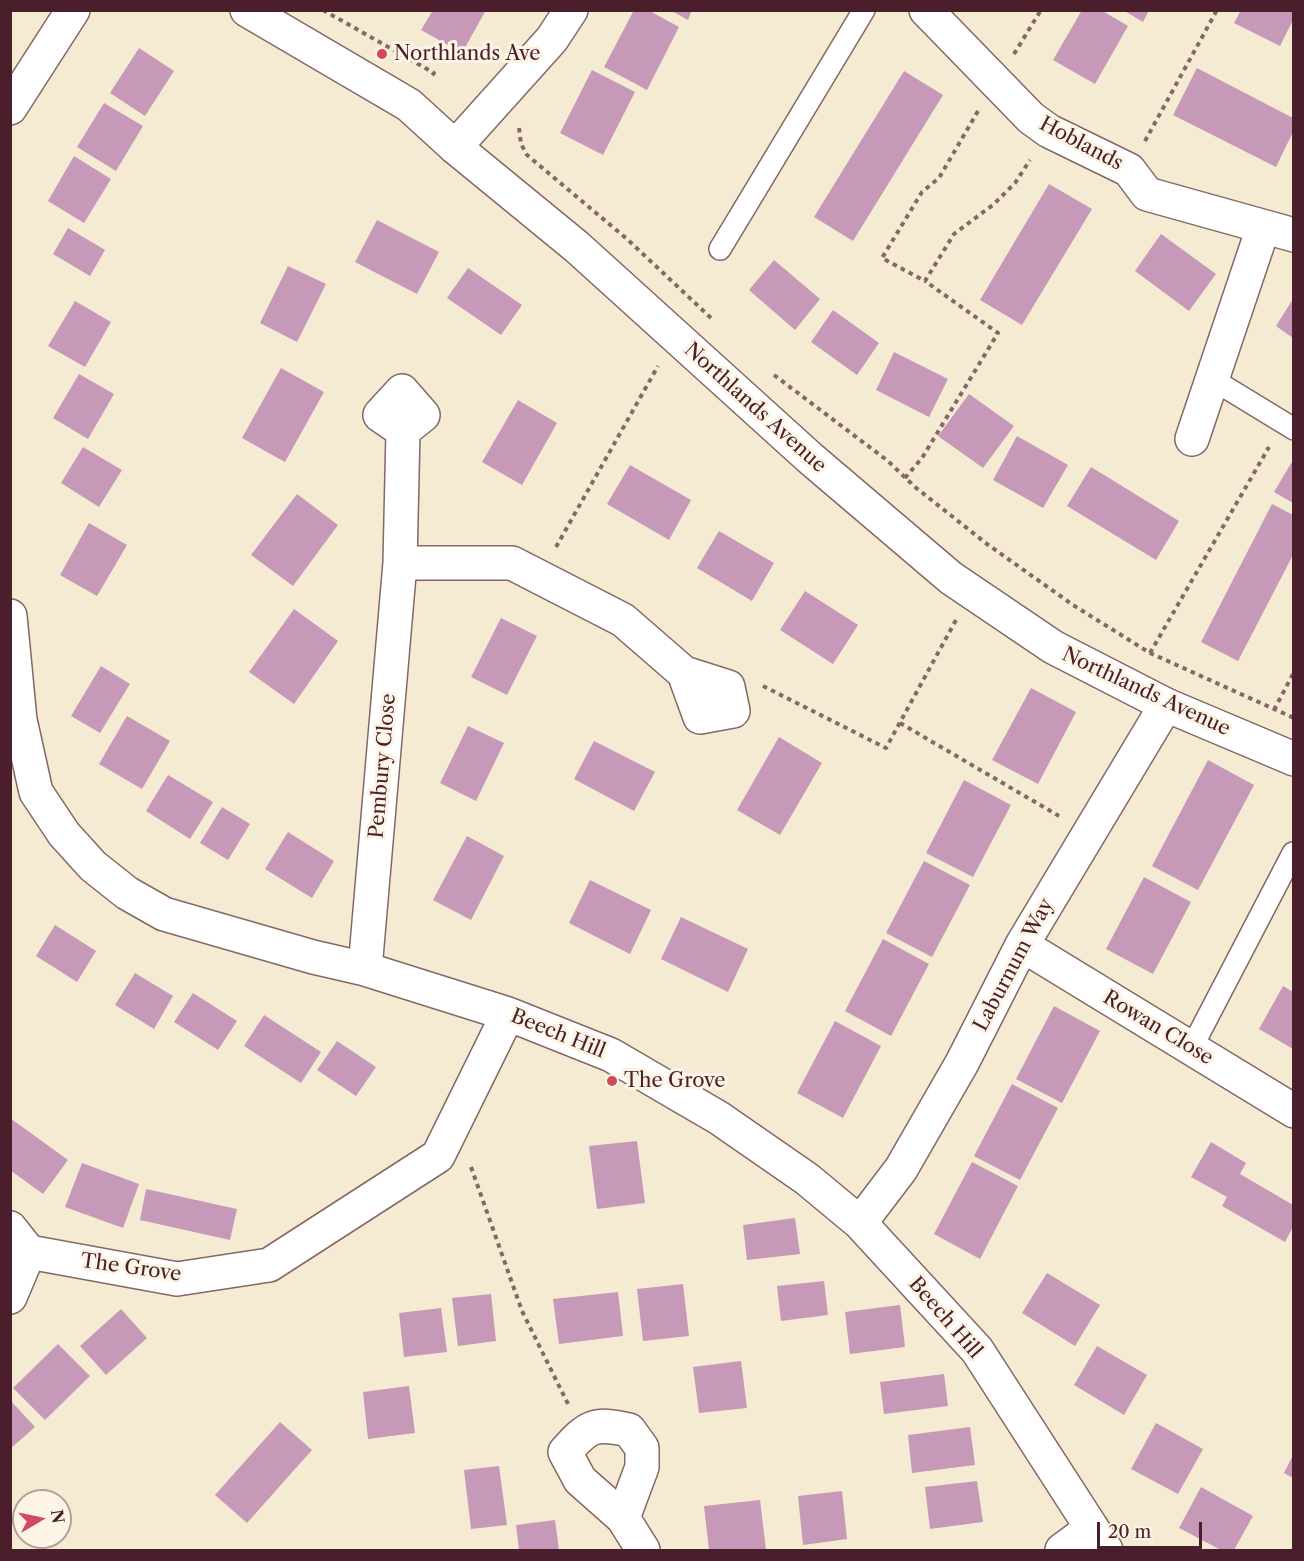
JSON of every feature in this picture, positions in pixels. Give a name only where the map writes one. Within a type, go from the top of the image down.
[{"type":"street","points":[[10,108],[74,10]]},
{"type":"street","name":"Northlands Avenue","points":[[247,10],[409,105],[455,147],[577,248],[810,458],[951,578],[1053,648],[1166,705],[1293,759]]},
{"type":"street","points":[[455,147],[552,39],[570,10]]},
{"type":"street","name":"Hoblands","points":[[926,10],[1031,118],[1049,131],[1129,170],[1147,194],[1278,231],[1212,379],[1192,439]]},
{"type":"street","name":"Pembury Close","points":[[365,969],[400,563],[403,431]]},
{"type":"street","points":[[400,563],[512,563],[623,620],[684,673],[728,687]]},
{"type":"street","name":"Beech Hill","points":[[10,616],[20,720],[36,792],[64,834],[93,866],[127,893],[164,914],[313,957],[365,969],[508,1014],[611,1055],[719,1118],[807,1179],[860,1223],[977,1350],[1099,1539]]},
{"type":"street","name":"Laburnum Way","points":[[860,1223],[901,1169],[962,1063],[1022,945],[1166,705]]},
{"type":"street","name":"Rowan Close","points":[[1022,945],[1293,1111]]},
{"type":"street","name":"The Grove","points":[[10,1297],[20,1240],[177,1279],[269,1265],[438,1156],[508,1014]]},
{"type":"street","points":[[624,1518],[642,1467],[642,1448],[629,1430],[605,1425],[582,1433],[565,1452],[580,1480],[624,1518],[643,1551]]},
{"type":"street","points":[[1062,1551],[1099,1539]]},
{"type":"lane","points":[[720,249],[864,10]]},
{"type":"lane","points":[[1212,379],[1293,429]]},
{"type":"lane","points":[[1191,1049],[1293,853]]},
{"type":"path","points":[[905,478],[922,458],[998,333],[925,281],[882,258],[922,192],[939,178],[1041,10]]},
{"type":"path","points":[[1129,170],[1217,10]]},
{"type":"path","points":[[520,118],[521,144],[527,155],[627,239],[714,321]]},
{"type":"path","points":[[925,281],[954,234],[994,204],[1015,183],[1049,131]]},
{"type":"path","points":[[540,577],[675,336]]},
{"type":"path","points":[[770,372],[888,461],[905,478],[987,544],[1073,605],[1150,653],[1293,718]]},
{"type":"path","points":[[1150,653],[1269,447],[1259,441]]},
{"type":"path","points":[[728,687],[755,682],[886,748],[971,592]]},
{"type":"path","points":[[1274,710],[1293,672]]},
{"type":"path","points":[[899,723],[1088,832]]},
{"type":"path","points":[[455,1121],[522,1311],[582,1433]]},
{"type":"building","points":[[433,10],[486,10],[462,53],[421,30]]},
{"type":"building","points":[[634,10],[648,10],[679,27],[647,90],[604,67]]},
{"type":"building","points":[[670,10],[692,10],[688,20]]},
{"type":"building","points":[[1082,10],[1101,10],[1128,26],[1095,84],[1053,60]]},
{"type":"building","points":[[1123,10],[1149,10],[1143,22]]},
{"type":"building","points":[[1241,10],[1293,10],[1293,20],[1280,46],[1234,23]]},
{"type":"building","points":[[139,48],[174,71],[145,116],[110,93]]},
{"type":"building","points":[[1197,68],[1293,118],[1293,132],[1276,167],[1173,115]]},
{"type":"building","points":[[592,70],[635,92],[603,155],[560,133]]},
{"type":"building","points":[[904,71],[943,95],[853,241],[814,217]]},
{"type":"building","points":[[104,103],[143,126],[116,171],[77,147]]},
{"type":"building","points":[[74,156],[111,179],[84,223],[48,201]]},
{"type":"building","points":[[1049,184],[1092,209],[1022,325],[980,300]]},
{"type":"building","points":[[377,220],[439,252],[417,294],[355,262]]},
{"type":"building","points":[[68,228],[105,250],[90,276],[53,254]]},
{"type":"building","points":[[1161,234],[1216,274],[1189,311],[1135,271]]},
{"type":"building","points":[[774,260],[820,299],[795,330],[749,290]]},
{"type":"building","points":[[288,266],[326,284],[297,342],[260,323]]},
{"type":"building","points":[[468,268],[522,305],[501,335],[447,298]]},
{"type":"building","points":[[1293,299],[1293,338],[1276,326]]},
{"type":"building","points":[[75,301],[111,322],[85,367],[48,346]]},
{"type":"building","points":[[833,310],[879,343],[857,375],[811,342]]},
{"type":"building","points":[[894,352],[948,379],[929,417],[876,390]]},
{"type":"building","points":[[281,368],[324,392],[285,462],[242,438]]},
{"type":"building","points":[[79,374],[114,394],[88,439],[53,418]]},
{"type":"building","points":[[969,394],[1014,426],[983,468],[938,436]]},
{"type":"building","points":[[518,400],[557,423],[522,485],[482,462]]},
{"type":"building","points":[[1017,436],[1068,465],[1043,508],[993,480]]},
{"type":"building","points":[[83,447],[122,470],[99,507],[61,483]]},
{"type":"building","points":[[1293,460],[1293,503],[1274,492]]},
{"type":"building","points":[[630,465],[691,500],[669,540],[607,504]]},
{"type":"building","points":[[1091,467],[1179,521],[1156,560],[1067,506]]},
{"type":"building","points":[[297,494],[338,525],[293,586],[251,555]]},
{"type":"building","points":[[1272,504],[1293,515],[1293,555],[1238,661],[1201,642]]},
{"type":"building","points":[[89,523],[127,545],[97,596],[60,575]]},
{"type":"building","points":[[719,531],[774,563],[752,601],[697,568]]},
{"type":"building","points":[[805,591],[858,625],[833,664],[780,630]]},
{"type":"building","points":[[294,609],[338,641],[294,704],[249,672]]},
{"type":"building","points":[[501,618],[537,636],[507,695],[471,677]]},
{"type":"building","points":[[101,666],[130,684],[100,733],[71,716]]},
{"type":"building","points":[[1031,688],[1076,712],[1038,784],[992,760]]},
{"type":"building","points":[[127,716],[170,741],[142,789],[99,764]]},
{"type":"building","points":[[468,726],[504,743],[476,801],[440,783]]},
{"type":"building","points":[[779,737],[822,763],[780,835],[737,810]]},
{"type":"building","points":[[594,741],[655,772],[634,811],[574,779]]},
{"type":"building","points":[[1208,760],[1254,785],[1198,890],[1152,866]]},
{"type":"building","points":[[168,775],[213,802],[190,839],[146,811]]},
{"type":"building","points":[[964,780],[1011,805],[973,877],[926,853]]},
{"type":"building","points":[[222,807],[250,824],[228,860],[200,843]]},
{"type":"building","points":[[288,832],[334,861],[312,898],[265,869]]},
{"type":"building","points":[[467,836],[504,856],[471,920],[433,900]]},
{"type":"building","points":[[924,861],[970,885],[932,957],[886,933]]},
{"type":"building","points":[[1144,877],[1191,902],[1153,974],[1106,949]]},
{"type":"building","points":[[590,880],[651,910],[630,954],[569,923]]},
{"type":"building","points":[[681,917],[748,949],[728,992],[661,959]]},
{"type":"building","points":[[55,925],[96,951],[77,982],[36,956]]},
{"type":"building","points":[[883,939],[929,964],[891,1036],[845,1011]]},
{"type":"building","points":[[135,973],[173,996],[154,1029],[115,1005]]},
{"type":"building","points":[[1283,986],[1293,992],[1293,1049],[1259,1029]]},
{"type":"building","points":[[193,993],[237,1021],[218,1050],[174,1022]]},
{"type":"building","points":[[1054,1006],[1100,1031],[1062,1103],[1016,1079]]},
{"type":"building","points":[[264,1015],[321,1052],[301,1083],[244,1046]]},
{"type":"building","points":[[835,1021],[881,1046],[843,1118],[797,1093]]},
{"type":"building","points":[[337,1041],[376,1067],[356,1096],[317,1070]]},
{"type":"building","points":[[1012,1084],[1058,1108],[1020,1180],[974,1156]]},
{"type":"building","points":[[10,1118],[68,1160],[43,1194],[10,1170]]},
{"type":"building","points":[[637,1141],[645,1203],[597,1209],[589,1146]]},
{"type":"building","points":[[1211,1142],[1246,1163],[1240,1174],[1293,1205],[1293,1227],[1285,1242],[1222,1206],[1227,1197],[1191,1177]]},
{"type":"building","points":[[972,1162],[1018,1186],[980,1259],[934,1234]]},
{"type":"building","points":[[82,1163],[139,1184],[123,1228],[65,1207]]},
{"type":"building","points":[[146,1189],[237,1209],[230,1240],[140,1220]]},
{"type":"building","points":[[795,1218],[800,1254],[747,1260],[743,1225]]},
{"type":"building","points":[[1047,1273],[1100,1305],[1075,1346],[1022,1313]]},
{"type":"building","points":[[824,1281],[828,1315],[781,1321],[777,1286]]},
{"type":"building","points":[[683,1284],[689,1336],[643,1341],[637,1289]]},
{"type":"building","points":[[618,1292],[623,1336],[559,1344],[553,1299]]},
{"type":"building","points":[[491,1294],[496,1341],[458,1346],[452,1298]]},
{"type":"building","points":[[900,1305],[905,1347],[850,1354],[845,1312]]},
{"type":"building","points":[[441,1308],[447,1352],[404,1357],[399,1313]]},
{"type":"building","points":[[121,1309],[147,1338],[106,1375],[80,1346]]},
{"type":"building","points":[[58,1344],[90,1376],[45,1420],[13,1388]]},
{"type":"building","points":[[1097,1346],[1147,1375],[1124,1415],[1074,1385]]},
{"type":"building","points":[[741,1361],[747,1408],[699,1413],[693,1367]]},
{"type":"building","points":[[944,1374],[948,1406],[884,1414],[880,1382]]},
{"type":"building","points":[[409,1386],[415,1433],[368,1439],[363,1392]]},
{"type":"building","points":[[10,1400],[35,1427],[10,1449]]},
{"type":"building","points":[[280,1422],[312,1450],[247,1523],[215,1495]]},
{"type":"building","points":[[1156,1423],[1203,1449],[1178,1494],[1131,1469]]},
{"type":"building","points":[[970,1427],[975,1465],[912,1473],[908,1435]]},
{"type":"building","points":[[1293,1455],[1293,1478],[1284,1473]]},
{"type":"building","points":[[499,1466],[507,1525],[471,1529],[464,1470]]},
{"type":"building","points":[[977,1481],[983,1522],[930,1529],[925,1487]]},
{"type":"building","points":[[1201,1487],[1253,1516],[1234,1550],[1221,1550],[1179,1528]]},
{"type":"building","points":[[842,1491],[847,1539],[803,1545],[798,1496]]},
{"type":"building","points":[[760,1500],[766,1550],[709,1550],[704,1506]]},
{"type":"building","points":[[555,1520],[559,1550],[519,1550],[516,1525]]},
{"type":"place","name":"Northlands Ave","points":[[382,54]]},
{"type":"place","name":"The Grove","points":[[612,1081]]}]
